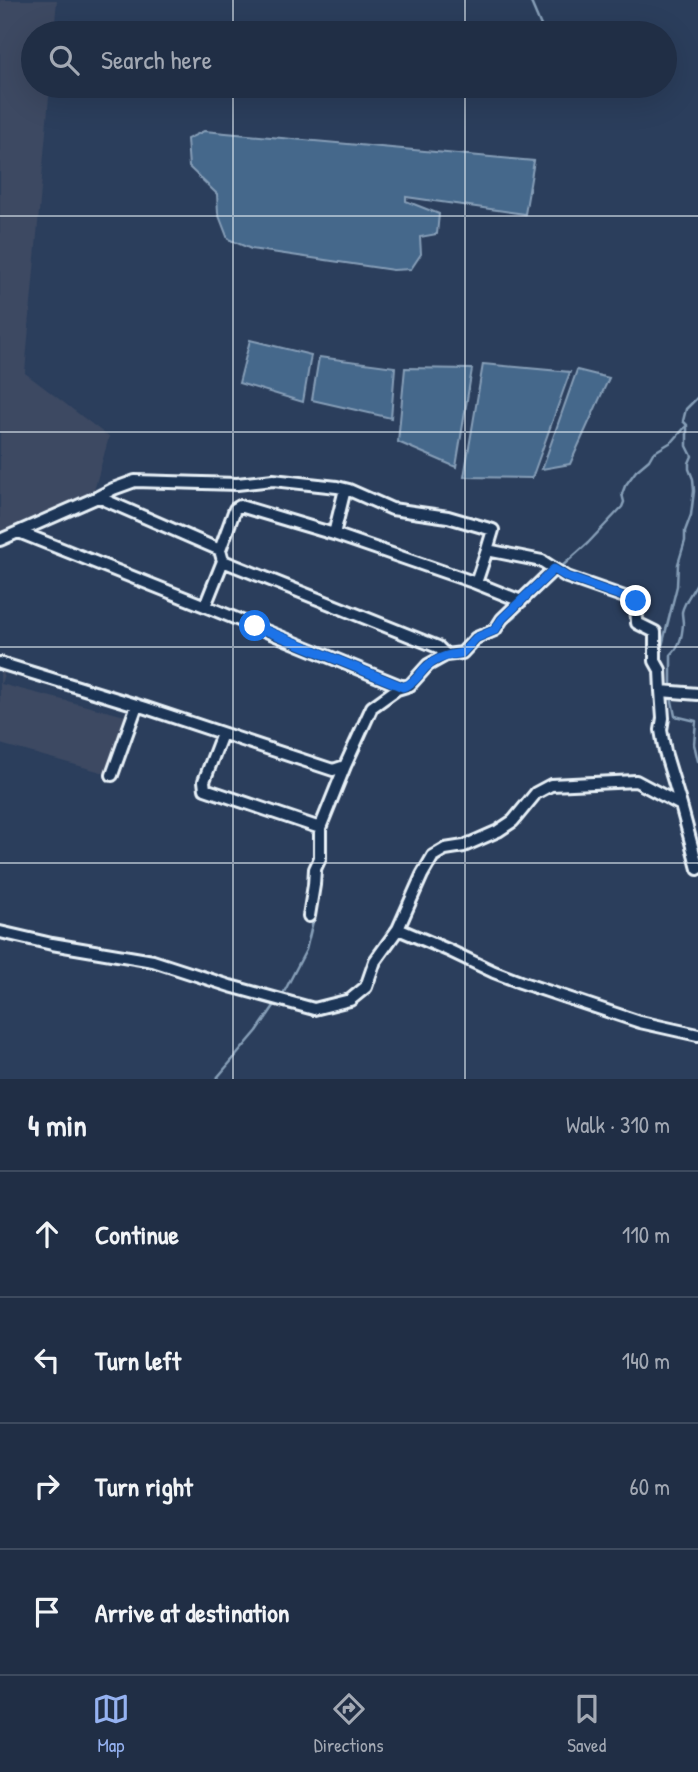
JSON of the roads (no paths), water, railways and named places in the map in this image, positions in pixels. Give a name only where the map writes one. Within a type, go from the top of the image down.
[{"type":"street","points":[[0,540],[135,481],[237,484],[273,481],[337,487],[392,509],[448,517],[493,530],[476,583]]},
{"type":"street","points":[[334,534],[345,489]]},
{"type":"street","points":[[98,497],[222,556],[438,647],[446,655]]},
{"type":"street","points":[[205,606],[235,509],[240,506],[334,534],[522,601]]},
{"type":"street","points":[[19,532],[403,687]]},
{"type":"street","points":[[487,550],[542,561],[567,577],[636,601],[637,623],[654,632],[654,661],[668,691],[661,730],[698,869]]},
{"type":"street","points":[[309,916],[315,869],[320,858],[320,828],[372,707],[397,689],[410,685],[428,666],[446,655],[462,653],[476,638],[495,630],[502,619],[554,569]]},
{"type":"street","points":[[0,663],[333,770],[345,766]]},
{"type":"street","points":[[668,691],[698,694]]},
{"type":"street","points":[[112,775],[137,705]]},
{"type":"street","points":[[222,734],[204,780],[205,789],[320,828]]},
{"type":"street","points":[[0,932],[52,944],[153,961],[314,1009],[351,1000],[366,987],[375,961],[398,929],[433,856],[445,849],[464,846],[498,831],[513,821],[536,793],[551,785],[636,781],[681,805]]},
{"type":"street","points":[[398,929],[530,986],[640,1022],[698,1035]]},
{"type":"waterway","points":[[530,0],[539,21]]},
{"type":"waterway","points":[[559,569],[622,507],[625,486],[653,453],[673,441],[687,425],[683,421],[686,409],[698,397]]},
{"type":"waterway","points":[[661,650],[677,586],[678,564],[691,515],[694,491],[689,469],[692,456],[687,446],[687,426]]},
{"type":"waterway","points":[[503,626],[556,575]]},
{"type":"waterway","points":[[671,689],[671,655],[681,637],[683,608],[698,581]]},
{"type":"waterway","points":[[475,645],[497,634]]},
{"type":"waterway","points":[[426,675],[440,664]]},
{"type":"waterway","points":[[671,696],[675,716],[696,721],[694,744],[698,761]]},
{"type":"waterway","points":[[283,994],[306,950],[318,892]]},
{"type":"waterway","points":[[216,1079],[257,1031],[274,1006]]}]
